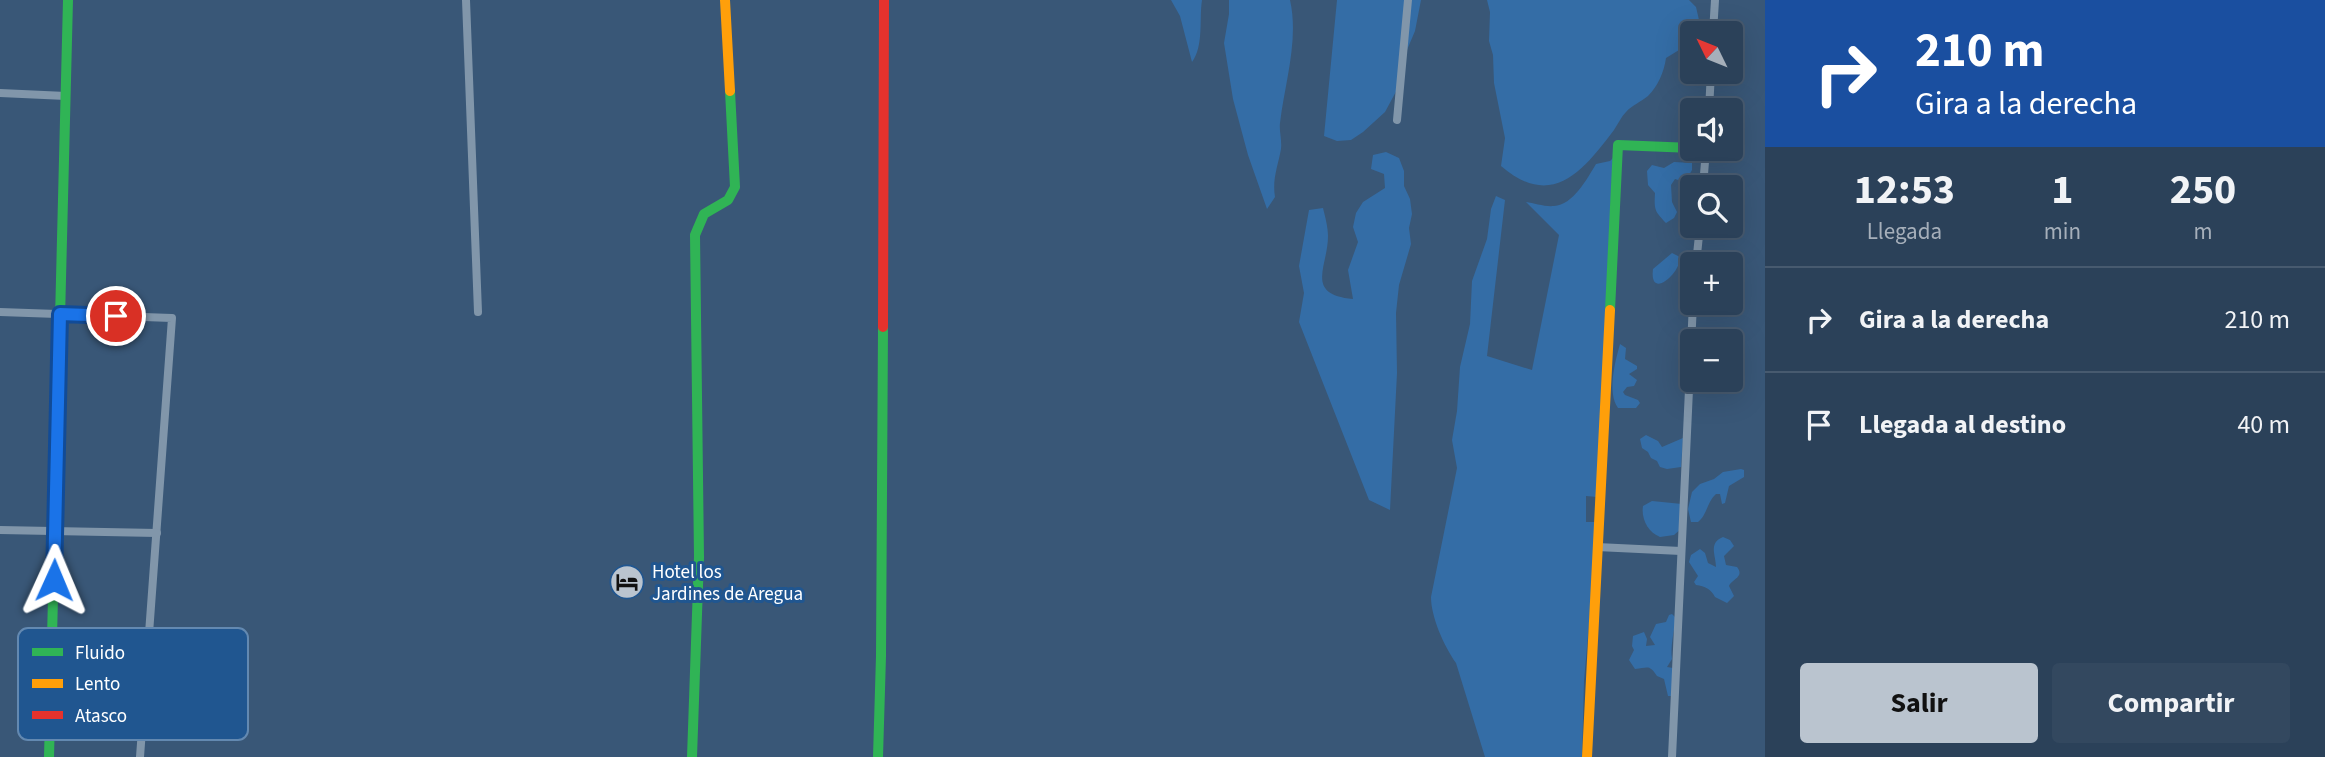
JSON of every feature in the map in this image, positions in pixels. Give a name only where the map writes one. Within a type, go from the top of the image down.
[{"type":"street","points":[[52,628],[68,0]]},
{"type":"street","points":[[466,0],[478,312]]},
{"type":"street","points":[[692,757],[699,558],[695,235],[706,210],[729,202],[735,187],[725,0]]},
{"type":"street","points":[[878,757],[881,656],[884,0]]},
{"type":"street","points":[[1397,120],[1408,0]]},
{"type":"street","points":[[1714,21],[1715,0]]},
{"type":"street","points":[[0,93],[66,96]]},
{"type":"street","points":[[1587,757],[1618,145],[1680,148]]},
{"type":"street","points":[[0,312],[172,318],[149,628]]},
{"type":"street","points":[[1672,757],[1692,315]]},
{"type":"street","points":[[0,530],[156,533]]},
{"type":"street","points":[[1597,547],[1681,551]]},
{"type":"shaded area","points":[[1171,0],[1202,0],[1200,40],[1192,62],[1180,16]]},
{"type":"shaded area","points":[[1229,0],[1290,0],[1293,30],[1280,123],[1281,149],[1275,178],[1275,197],[1267,209],[1248,155],[1233,99],[1224,43]]},
{"type":"shaded area","points":[[1337,0],[1421,0],[1415,31],[1404,57],[1399,86],[1385,112],[1351,140],[1337,141],[1324,136]]},
{"type":"shaded area","points":[[1487,0],[1689,0],[1696,7],[1699,21],[1680,21],[1680,50],[1666,58],[1652,92],[1626,112],[1590,159],[1565,180],[1551,185],[1536,185],[1519,179],[1501,166],[1505,138],[1489,41],[1490,12]]},
{"type":"shaded area","points":[[1386,152],[1399,158],[1412,214],[1409,228],[1411,244],[1399,285],[1396,313],[1397,373],[1390,510],[1369,500],[1299,322],[1304,293],[1299,266],[1309,210],[1323,208],[1326,222],[1328,236],[1322,277],[1324,285],[1328,291],[1338,296],[1353,299],[1348,270],[1358,242],[1353,227],[1356,213],[1363,202],[1385,188],[1384,174],[1371,169],[1373,155]]},
{"type":"shaded area","points":[[1613,158],[1597,497],[1586,496],[1586,522],[1598,522],[1584,681],[1582,757],[1485,757],[1456,663],[1436,622],[1431,597],[1457,468],[1452,440],[1460,367],[1470,324],[1472,281],[1487,239],[1491,209],[1496,196],[1505,200],[1487,356],[1532,370],[1559,235],[1526,202],[1547,206],[1561,205],[1579,190],[1596,164]]},
{"type":"shaded area","points":[[1674,162],[1692,163],[1689,175],[1680,175],[1680,180],[1675,179],[1671,185],[1672,202],[1677,212],[1674,218],[1666,223],[1656,210],[1655,193],[1648,185],[1647,171],[1652,165],[1664,168]]},
{"type":"shaded area","points":[[1672,253],[1680,257],[1676,270],[1665,281],[1656,283],[1653,269]]},
{"type":"shaded area","points":[[1620,344],[1626,348],[1625,359],[1637,366],[1637,369],[1629,374],[1637,380],[1634,386],[1627,387],[1623,392],[1638,400],[1640,403],[1636,408],[1618,408],[1613,394],[1613,377]]},
{"type":"shaded area","points":[[1646,435],[1658,441],[1662,447],[1683,438],[1681,467],[1660,467],[1642,448],[1640,439]]},
{"type":"shaded area","points":[[1744,470],[1744,477],[1729,486],[1725,503],[1722,504],[1720,494],[1716,494],[1701,519],[1691,522],[1688,509],[1692,492],[1700,484],[1723,472]]},
{"type":"shaded area","points":[[1652,501],[1682,504],[1682,528],[1674,535],[1660,537],[1646,524],[1643,506]]},
{"type":"shaded area","points":[[1723,537],[1730,540],[1734,546],[1724,556],[1726,565],[1737,567],[1740,573],[1729,586],[1734,596],[1727,603],[1715,597],[1707,588],[1696,585],[1694,582],[1698,576],[1689,562],[1691,555],[1700,549],[1705,553],[1708,563],[1716,567],[1714,546]]},
{"type":"shaded area","points":[[1672,614],[1676,618],[1672,659],[1667,667],[1673,668],[1672,696],[1668,696],[1664,679],[1650,668],[1635,669],[1629,660],[1634,650],[1633,636],[1644,632],[1646,646],[1655,645],[1650,637],[1656,624],[1666,622]]},
{"type":"traffic: fast","points":[[52,628],[68,0]]},
{"type":"traffic: fast","points":[[692,757],[699,557],[695,235],[704,214],[728,200],[735,187],[730,91]]},
{"type":"traffic: fast","points":[[1610,310],[1618,145],[1680,148]]},
{"type":"traffic: fast","points":[[878,757],[883,327]]},
{"type":"traffic: fast","points":[[49,740],[49,757]]},
{"type":"traffic: slow","points":[[725,0],[730,91]]},
{"type":"traffic: slow","points":[[1587,757],[1610,310]]},
{"type":"traffic: jam","points":[[883,327],[884,0]]},
{"type":"place","name":"Hotel los Jardines de Aregua","points":[[627,582]]},
{"type":"route","points":[[54,580],[60,314],[116,316]]}]
